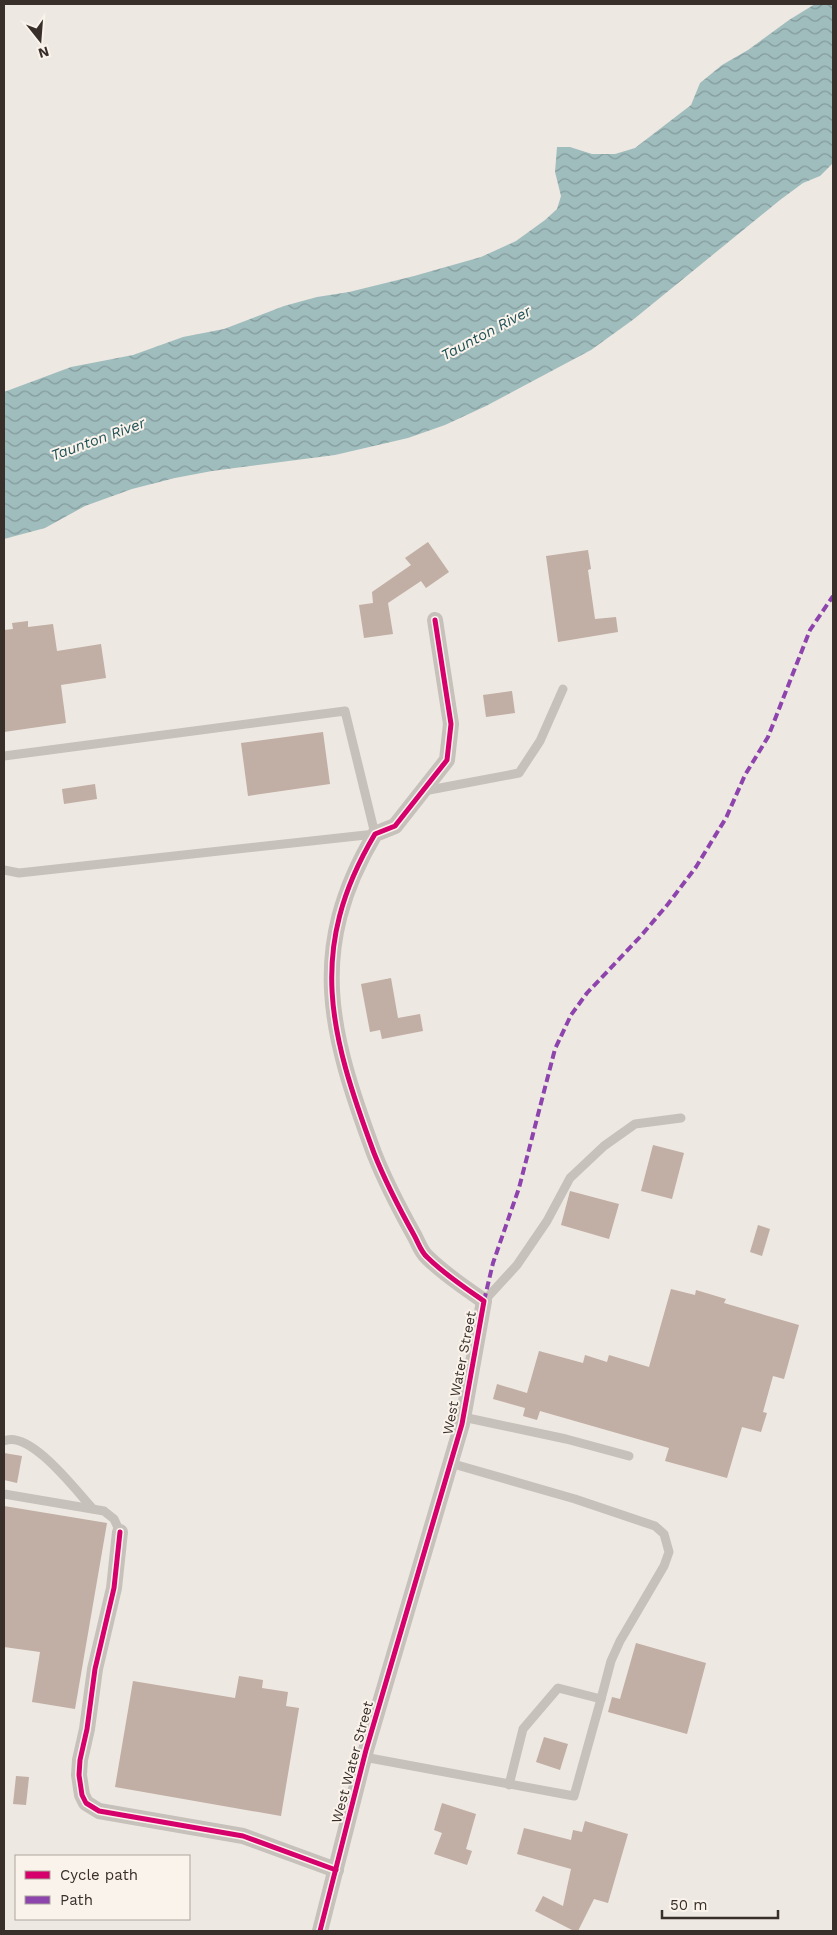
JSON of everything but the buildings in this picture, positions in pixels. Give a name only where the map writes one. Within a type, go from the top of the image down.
[{"type":"street","points":[[375,834],[395,826],[447,760],[451,724],[435,620]]},
{"type":"street","name":"West Water Street","points":[[320,1931],[364,1757],[463,1417],[484,1302],[426,1256],[418,1242],[393,1196],[379,1165],[348,1077],[339,1044],[332,999],[332,964],[336,930],[339,914],[352,877],[375,834]]},
{"type":"street","points":[[120,1532],[114,1588],[95,1669],[87,1730],[80,1760],[80,1785],[86,1803],[99,1811],[244,1836],[336,1870]]},
{"type":"lane","points":[[423,791],[519,773],[540,741],[563,689]]},
{"type":"lane","points":[[4,756],[345,711],[375,834],[19,874],[4,870]]},
{"type":"lane","points":[[484,1302],[517,1265],[548,1221],[570,1178],[604,1146],[635,1124],[681,1118]]},
{"type":"lane","points":[[463,1417],[566,1439],[630,1456]]},
{"type":"lane","points":[[4,1441],[8,1439],[25,1442],[40,1452],[93,1510]]},
{"type":"lane","points":[[364,1757],[574,1796],[611,1661],[664,1566],[669,1552],[664,1534],[655,1526],[574,1499],[450,1462]]},
{"type":"lane","points":[[4,1494],[104,1511],[114,1519],[120,1532]]},
{"type":"lane","points":[[509,1785],[523,1728],[558,1688],[601,1699]]},
{"type":"water","name":"Taunton River","points":[[815,4],[833,4],[833,163],[820,176],[803,183],[780,200],[634,319],[591,350],[486,406],[445,425],[408,438],[335,455],[212,471],[175,478],[132,489],[85,506],[45,528],[4,539],[4,392],[71,367],[133,355],[183,337],[224,329],[284,306],[414,276],[481,257],[516,241],[557,209],[561,196],[555,172],[557,147],[570,147],[592,154],[615,154],[635,148],[691,105],[700,83],[722,65],[748,50],[789,20]]},
{"type":"marked path","points":[[484,1301],[493,1263],[519,1188],[555,1049],[571,1015],[587,993],[640,937],[668,904],[696,867],[726,818],[745,775],[768,737],[810,630],[833,596]]},
{"type":"cycle path","points":[[320,1931],[366,1750],[462,1424],[484,1301],[447,1275],[425,1255],[392,1194],[374,1153],[346,1069],[337,1030],[332,992],[333,955],[340,916],[353,876],[375,834],[395,826],[447,760],[451,724],[435,620]]},
{"type":"cycle path","points":[[120,1532],[114,1588],[95,1669],[87,1729],[80,1760],[79,1775],[82,1795],[86,1803],[99,1811],[243,1836],[336,1870]]}]
